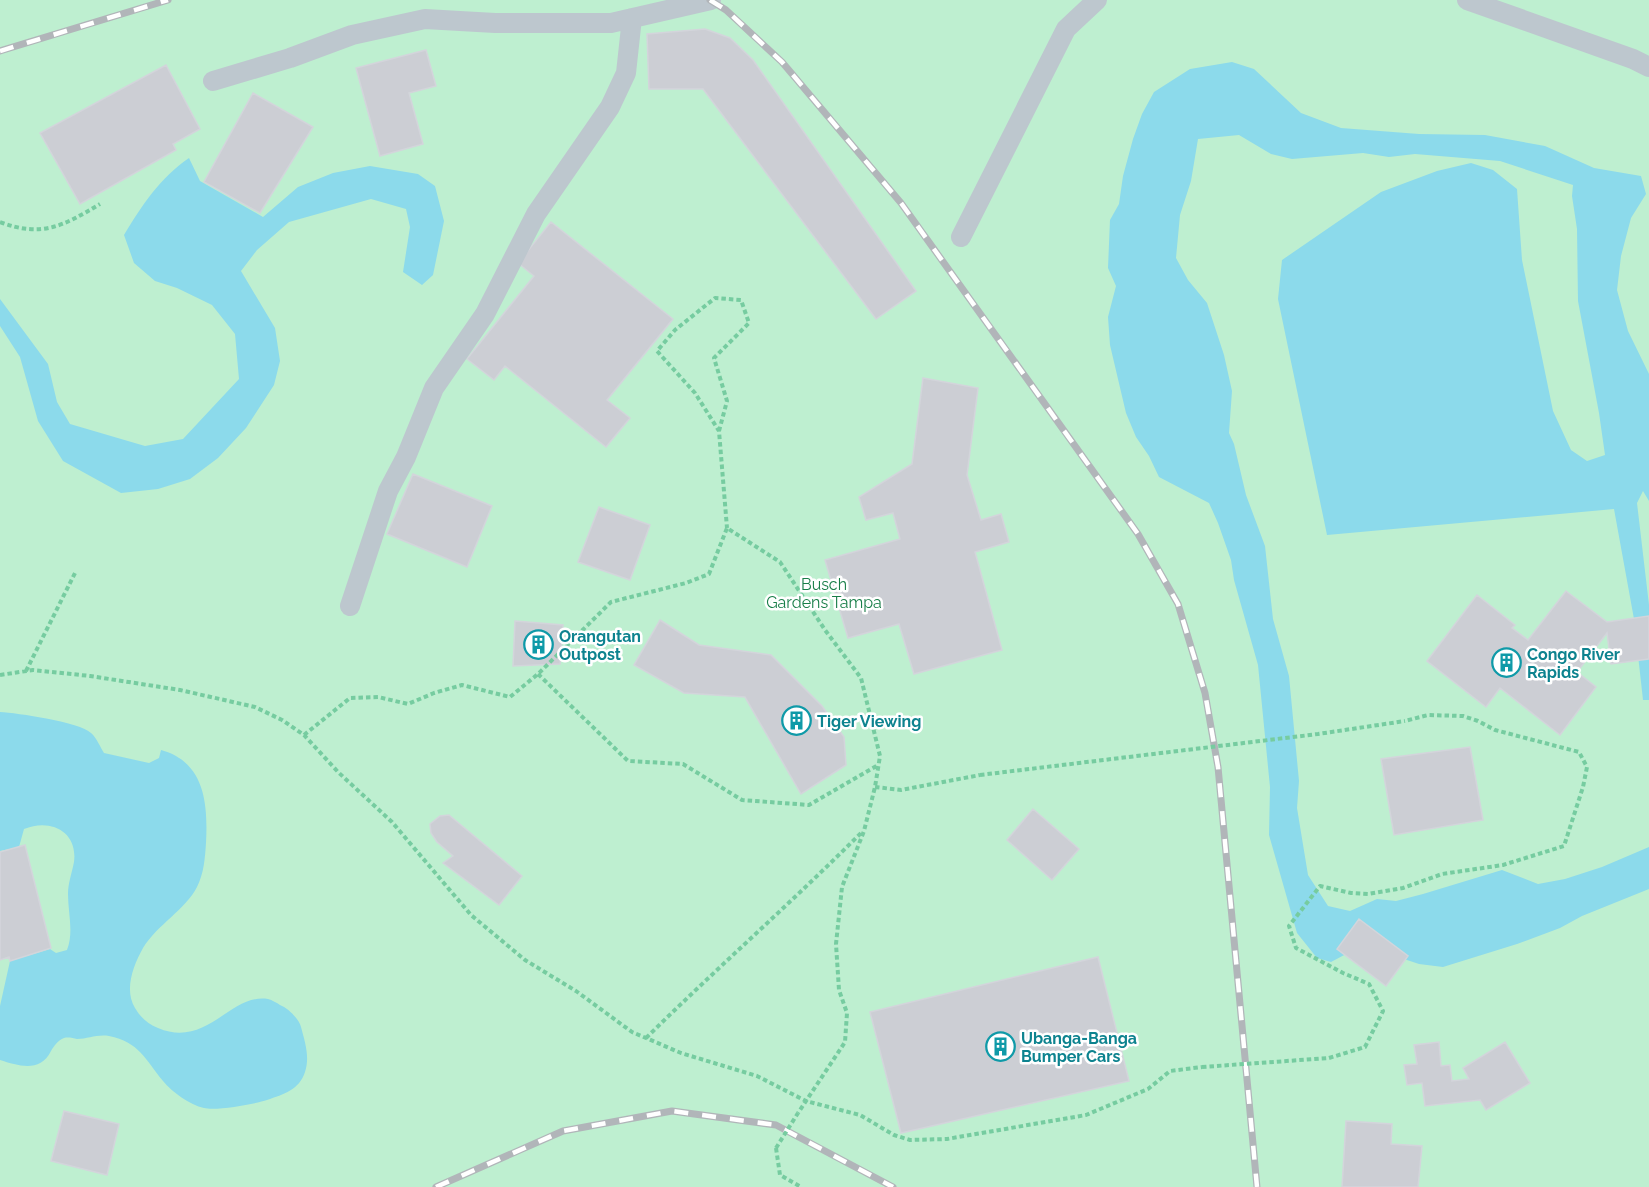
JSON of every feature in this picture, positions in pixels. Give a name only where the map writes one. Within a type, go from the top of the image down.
[{"type":"lane","points":[[213,81],[290,58],[352,35],[425,19],[495,23],[611,23],[711,0]]},
{"type":"lane","points":[[961,237],[1066,28],[1097,0]]},
{"type":"lane","points":[[1467,0],[1633,59],[1649,67]]},
{"type":"lane","points":[[351,606],[388,491],[406,457],[434,388],[485,314],[536,214],[610,107],[626,73],[632,18]]},
{"type":"path","points":[[0,222],[36,231],[76,219],[100,204]]},
{"type":"path","points":[[304,735],[350,698],[378,697],[408,704],[462,685],[510,697],[538,674],[611,602],[686,583],[709,574],[727,528],[719,430],[727,401],[714,358],[749,323],[741,300],[716,298],[675,330],[657,351],[695,393],[719,430]]},
{"type":"path","points":[[727,528],[780,562],[825,630],[861,678],[880,756],[864,831],[842,887],[836,944],[840,990],[847,1013],[845,1042],[776,1148],[780,1175],[801,1187]]},
{"type":"path","points":[[26,672],[76,571]]},
{"type":"path","points":[[0,675],[33,670],[90,676],[180,690],[255,706],[304,735],[338,772],[392,822],[471,915],[525,960],[576,991],[632,1032],[681,1053],[757,1076],[806,1101],[860,1115],[894,1135],[910,1140],[947,1139],[1086,1115],[1148,1089],[1170,1071],[1329,1058],[1365,1047],[1383,1011],[1370,984],[1343,973],[1296,948],[1288,926],[1320,886],[1351,893],[1368,894],[1403,888],[1442,874],[1503,865],[1564,846],[1587,767],[1579,752],[1495,729],[1463,716],[1428,715],[1405,721],[1318,734],[980,775],[901,790],[875,787]]},
{"type":"path","points":[[538,674],[628,761],[683,764],[742,800],[809,805],[878,765]]},
{"type":"path","points":[[646,1038],[864,831]]},
{"type":"green space","name":"Busch Gardens Tampa","points":[[0,0],[1649,0],[1649,1187],[0,1187]]},
{"type":"water","points":[[1232,62],[1254,69],[1301,113],[1341,128],[1419,134],[1485,135],[1545,146],[1594,168],[1641,176],[1646,194],[1631,218],[1621,256],[1617,290],[1628,331],[1649,374],[1649,501],[1643,491],[1637,503],[1649,605],[1649,700],[1643,700],[1634,619],[1614,509],[1327,535],[1278,299],[1282,260],[1381,192],[1437,171],[1471,163],[1493,170],[1517,189],[1522,260],[1553,411],[1571,450],[1587,461],[1605,455],[1578,301],[1577,229],[1572,196],[1573,185],[1500,161],[1415,154],[1389,157],[1363,153],[1292,159],[1271,154],[1239,135],[1198,139],[1191,181],[1180,215],[1176,258],[1188,280],[1207,303],[1224,355],[1232,391],[1229,433],[1234,444],[1246,495],[1265,546],[1273,619],[1289,676],[1299,781],[1297,808],[1308,875],[1328,906],[1350,911],[1377,899],[1396,901],[1502,870],[1538,884],[1565,879],[1602,867],[1649,847],[1649,889],[1582,916],[1560,928],[1443,967],[1419,964],[1404,959],[1348,953],[1331,962],[1317,958],[1297,933],[1269,835],[1270,787],[1258,665],[1234,580],[1231,560],[1209,503],[1159,477],[1136,437],[1126,413],[1110,345],[1108,317],[1116,286],[1108,268],[1110,220],[1119,204],[1123,176],[1142,114],[1154,92],[1190,69]]},
{"type":"water","points":[[189,158],[200,181],[263,217],[298,187],[333,173],[370,166],[418,174],[435,186],[444,221],[433,275],[422,285],[403,272],[410,227],[406,209],[371,199],[289,222],[257,250],[241,271],[275,328],[280,361],[274,385],[246,428],[218,458],[190,479],[158,489],[121,493],[63,461],[38,421],[20,357],[0,326],[0,299],[48,364],[57,402],[70,424],[145,446],[183,439],[239,379],[235,334],[212,305],[177,288],[155,281],[134,263],[124,235],[152,193],[169,174]]},
{"type":"water","points":[[0,712],[75,725],[93,735],[104,753],[149,763],[159,758],[161,750],[176,756],[195,774],[201,786],[206,814],[206,849],[201,876],[192,895],[143,948],[131,978],[132,1001],[137,1012],[148,1023],[175,1033],[191,1031],[204,1026],[254,999],[268,999],[274,1002],[296,1017],[304,1038],[307,1055],[305,1072],[295,1087],[279,1096],[254,1103],[226,1108],[204,1108],[187,1101],[171,1089],[135,1047],[128,1042],[109,1036],[64,1038],[56,1043],[41,1063],[35,1065],[22,1066],[0,1060],[0,1006],[10,961],[50,949],[56,953],[67,950],[70,929],[68,890],[74,851],[67,835],[52,826],[43,825],[24,829],[19,847],[0,851]]},
{"type":"building","points":[[705,29],[730,38],[753,60],[916,291],[876,319],[703,89],[649,89],[647,34]]},
{"type":"building","points":[[426,50],[436,86],[409,93],[423,144],[380,156],[356,68]]},
{"type":"building","points":[[166,65],[200,129],[173,144],[176,150],[80,204],[40,133]]},
{"type":"building","points":[[253,93],[313,127],[260,213],[204,182]]},
{"type":"building","points":[[551,222],[673,319],[607,400],[630,418],[606,447],[505,366],[494,380],[467,359],[534,276],[518,263]]},
{"type":"building","points":[[923,378],[978,388],[967,475],[981,520],[1001,514],[1009,542],[975,552],[1002,650],[914,674],[899,624],[848,638],[825,560],[900,539],[893,513],[866,520],[859,497],[912,464]]},
{"type":"building","points":[[413,474],[492,506],[467,567],[387,534]]},
{"type":"building","points":[[599,507],[650,525],[630,580],[578,562]]},
{"type":"building","name":"Congo River Rapids","points":[[1566,591],[1607,622],[1649,616],[1649,659],[1611,664],[1607,633],[1577,672],[1596,687],[1560,735],[1500,688],[1486,707],[1427,661],[1477,595],[1515,625],[1512,628],[1528,640]]},
{"type":"building","name":"Tiger Viewing","points":[[660,620],[699,645],[771,655],[822,706],[844,737],[846,765],[801,794],[745,697],[684,693],[634,665]]},
{"type":"building","name":"Orangutan Outpost","points":[[515,621],[563,625],[560,664],[513,666]]},
{"type":"building","points":[[1470,747],[1483,820],[1394,835],[1381,759]]},
{"type":"building","points":[[1033,809],[1079,849],[1052,880],[1007,840]]},
{"type":"building","points":[[449,815],[522,876],[499,905],[443,863],[453,856],[437,842],[431,833],[430,824],[440,816]]},
{"type":"building","points":[[25,845],[51,948],[10,961],[9,957],[0,960],[0,852]]},
{"type":"building","points":[[1359,919],[1408,956],[1386,986],[1337,949]]},
{"type":"building","name":"Ubanga-Banga Bumper Cars","points":[[1098,957],[1129,1081],[901,1133],[870,1012]]},
{"type":"building","points":[[1439,1042],[1441,1066],[1450,1065],[1452,1081],[1469,1079],[1463,1068],[1505,1042],[1530,1083],[1486,1110],[1480,1100],[1425,1106],[1422,1083],[1407,1085],[1404,1065],[1417,1064],[1414,1045]]},
{"type":"building","points":[[64,1111],[119,1124],[107,1175],[51,1161]]},
{"type":"building","points":[[1346,1121],[1392,1124],[1391,1144],[1422,1146],[1418,1187],[1342,1187]]},
{"type":"railway","points":[[0,51],[168,0]]},
{"type":"railway","points":[[710,0],[726,10],[782,62],[901,203],[1138,534],[1178,604],[1205,693],[1218,767],[1257,1187]]},
{"type":"railway","points":[[436,1187],[563,1131],[672,1111],[776,1125],[893,1187]]},
{"type":"place","name":"Orangutan Outpost","points":[[538,645]]},
{"type":"place","name":"Congo River Rapids","points":[[1506,663]]},
{"type":"place","name":"Tiger Viewing","points":[[796,721]]},
{"type":"place","name":"Ubanga-Banga Bumper Cars","points":[[1000,1047]]}]
